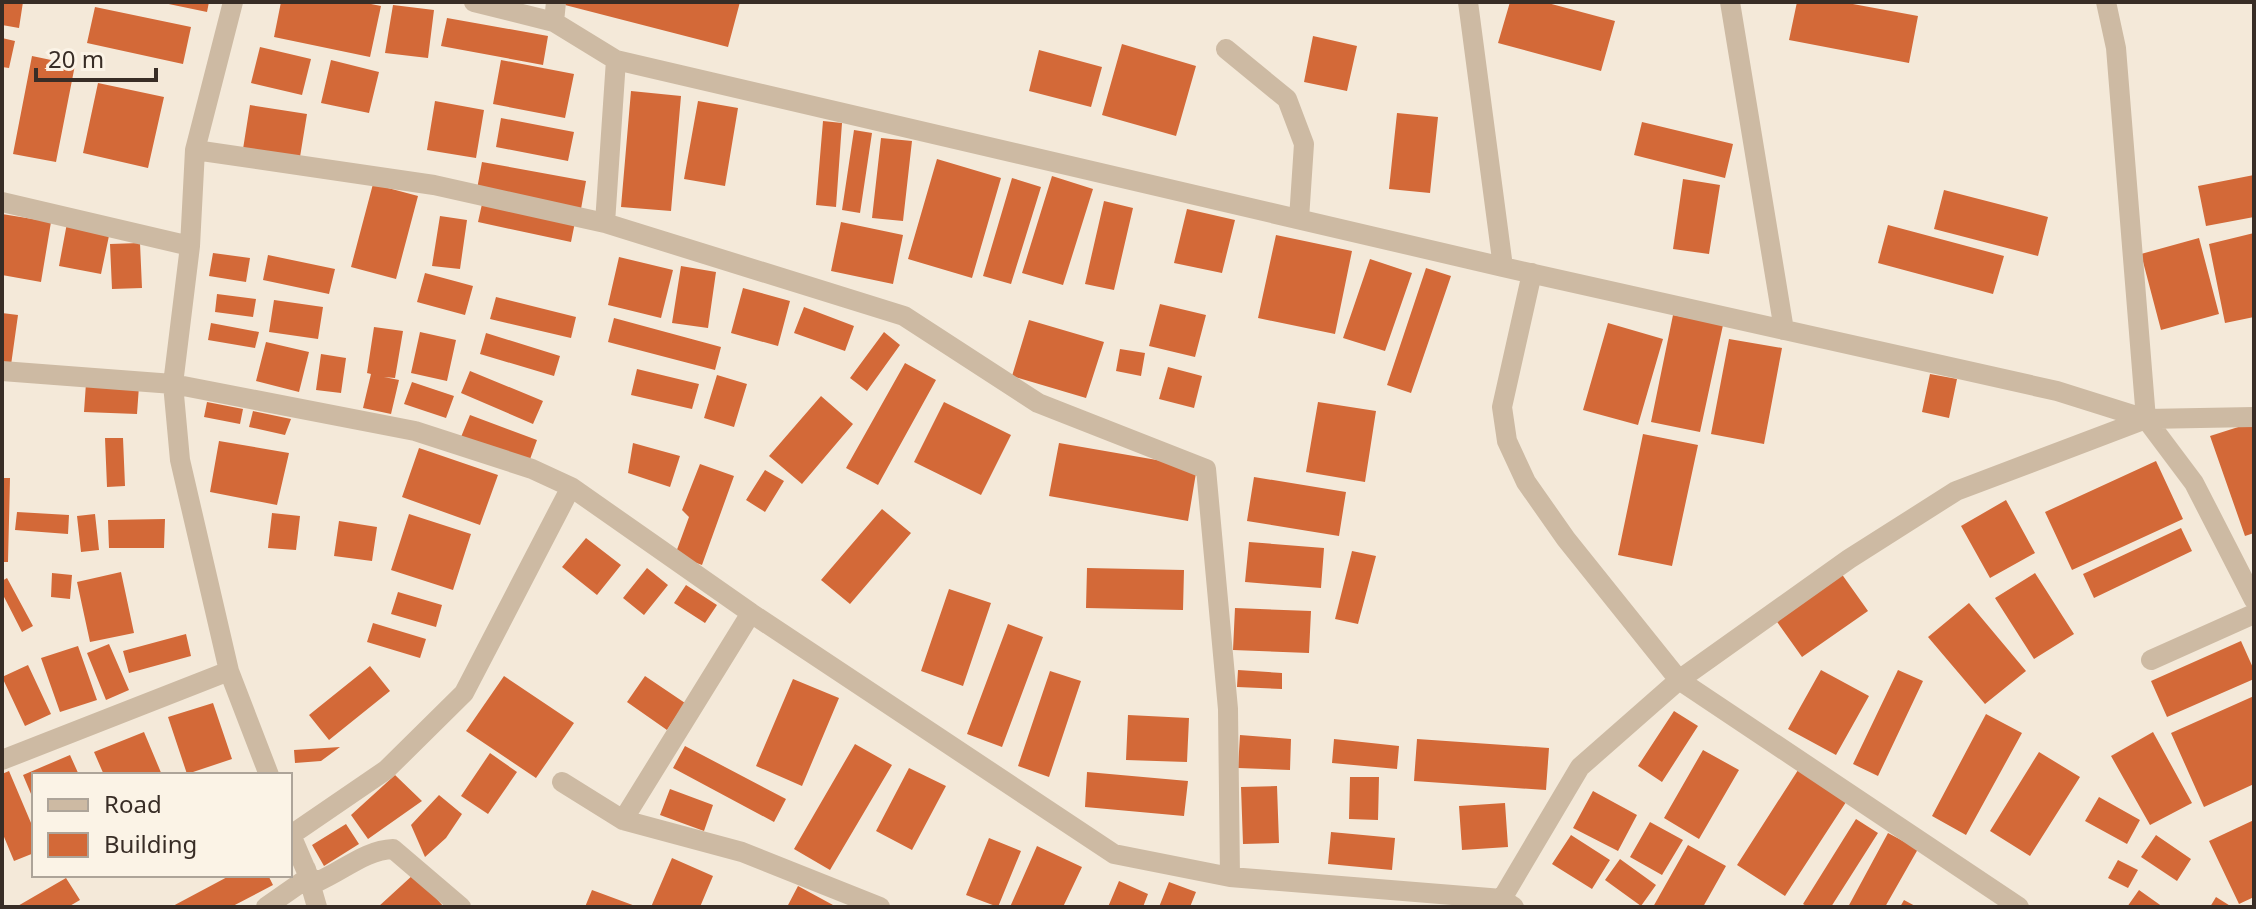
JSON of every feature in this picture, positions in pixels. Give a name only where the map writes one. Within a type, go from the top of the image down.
[{"type":"street","points":[[233,2],[195,150],[190,246],[173,384],[180,460],[229,671],[268,773]]},
{"type":"street","points":[[474,2],[555,12],[616,60],[1503,267],[2057,391],[2146,419],[2254,417]]},
{"type":"street","points":[[1468,2],[1503,267]]},
{"type":"street","points":[[1730,2],[1784,330]]},
{"type":"street","points":[[2106,2],[2116,48],[2146,419],[2194,483],[2254,600]]},
{"type":"street","points":[[1226,49],[1287,99],[1304,144],[1299,219]]},
{"type":"street","points":[[605,223],[616,60]]},
{"type":"street","points":[[195,150],[434,185],[605,223],[904,316],[1038,403],[1206,469],[1228,709],[1230,877]]},
{"type":"street","points":[[2,202],[190,246]]},
{"type":"street","points":[[1532,273],[1502,407],[1507,441],[1526,482],[1542,505],[1679,680],[2019,907]]},
{"type":"street","points":[[2,371],[173,384],[415,431],[532,469],[571,487],[751,613],[1114,854],[1230,877],[1504,904],[1580,767],[1679,680],[1849,559],[1956,491],[2146,419]]},
{"type":"street","points":[[292,832],[386,770],[464,693],[571,487]]},
{"type":"street","points":[[623,820],[751,613]]},
{"type":"street","points":[[2151,660],[2254,614]]},
{"type":"street","points":[[2,760],[229,671]]},
{"type":"street","points":[[562,782],[623,820],[742,852],[824,888],[880,907]]},
{"type":"street","points":[[292,835],[317,907]]},
{"type":"street","points":[[309,877],[319,881],[375,850],[393,849],[461,907]]},
{"type":"street","points":[[266,907],[309,877]]},
{"type":"building","points":[[2,2],[23,2],[19,28],[2,25]]},
{"type":"building","points":[[159,2],[209,2],[207,12]]},
{"type":"building","points":[[281,2],[361,2],[381,6],[370,57],[274,37]]},
{"type":"building","points":[[566,2],[740,2],[728,47],[565,5]]},
{"type":"building","points":[[1510,2],[1544,2],[1615,21],[1601,71],[1498,43]]},
{"type":"building","points":[[1797,2],[1842,2],[1918,16],[1909,63],[1789,40]]},
{"type":"building","points":[[393,5],[434,10],[428,58],[385,53]]},
{"type":"building","points":[[95,7],[191,27],[183,64],[87,43]]},
{"type":"building","points":[[447,18],[548,36],[543,65],[441,46]]},
{"type":"building","points":[[1313,36],[1357,46],[1347,91],[1304,82]]},
{"type":"building","points":[[2,38],[15,41],[9,68],[2,67]]},
{"type":"building","points":[[1122,44],[1196,66],[1176,136],[1102,115]]},
{"type":"building","points":[[260,47],[311,59],[302,95],[251,83]]},
{"type":"building","points":[[1039,50],[1102,67],[1091,107],[1029,91]]},
{"type":"building","points":[[32,56],[75,65],[56,162],[13,154]]},
{"type":"building","points":[[331,60],[379,72],[369,113],[321,103]]},
{"type":"building","points":[[501,60],[574,74],[565,118],[493,104]]},
{"type":"building","points":[[98,83],[164,97],[148,168],[83,153]]},
{"type":"building","points":[[631,91],[681,96],[671,211],[621,207]]},
{"type":"building","points":[[435,101],[484,110],[476,158],[427,150]]},
{"type":"building","points":[[698,101],[738,108],[725,186],[684,179]]},
{"type":"building","points":[[250,105],[307,114],[300,157],[243,149]]},
{"type":"building","points":[[1397,113],[1438,117],[1430,193],[1389,189]]},
{"type":"building","points":[[501,118],[574,132],[568,161],[496,147]]},
{"type":"building","points":[[823,121],[842,123],[836,207],[816,205]]},
{"type":"building","points":[[1642,122],[1733,144],[1725,178],[1634,155]]},
{"type":"building","points":[[854,130],[872,133],[860,213],[842,210]]},
{"type":"building","points":[[881,138],[912,141],[903,221],[872,218]]},
{"type":"building","points":[[937,159],[1001,178],[972,278],[908,259]]},
{"type":"building","points":[[482,162],[586,181],[581,209],[477,189]]},
{"type":"building","points":[[2254,175],[2254,217],[2206,226],[2198,186]]},
{"type":"building","points":[[1052,176],[1093,189],[1063,285],[1022,273]]},
{"type":"building","points":[[1012,178],[1041,187],[1011,284],[983,276]]},
{"type":"building","points":[[1683,179],[1720,185],[1709,254],[1673,249]]},
{"type":"building","points":[[373,184],[418,196],[396,279],[351,267]]},
{"type":"building","points":[[1944,190],[2048,217],[2038,256],[1934,229]]},
{"type":"building","points":[[1104,201],[1133,208],[1114,290],[1085,284]]},
{"type":"building","points":[[482,204],[575,222],[571,242],[478,222]]},
{"type":"building","points":[[1187,209],[1235,220],[1222,273],[1174,263]]},
{"type":"building","points":[[2,214],[51,222],[41,282],[2,275]]},
{"type":"building","points":[[440,216],[467,220],[460,269],[432,266]]},
{"type":"building","points":[[841,222],[903,235],[893,284],[831,271]]},
{"type":"building","points":[[67,223],[110,231],[101,274],[59,266]]},
{"type":"building","points":[[1888,225],[2004,256],[1993,294],[1878,263]]},
{"type":"building","points":[[2254,233],[2254,317],[2225,323],[2209,244]]},
{"type":"building","points":[[1276,235],[1352,251],[1335,334],[1258,318]]},
{"type":"building","points":[[2199,238],[2219,314],[2161,330],[2141,254]]},
{"type":"building","points":[[140,243],[142,288],[112,289],[110,244]]},
{"type":"building","points":[[213,253],[250,258],[246,282],[209,276]]},
{"type":"building","points":[[268,255],[335,269],[329,294],[263,280]]},
{"type":"building","points":[[619,257],[673,270],[661,318],[608,305]]},
{"type":"building","points":[[1370,259],[1412,273],[1385,351],[1343,338]]},
{"type":"building","points":[[681,266],[716,272],[708,328],[672,323]]},
{"type":"building","points":[[1426,268],[1451,276],[1411,393],[1387,385]]},
{"type":"building","points":[[425,273],[473,286],[465,315],[417,302]]},
{"type":"building","points":[[743,288],[790,301],[778,346],[731,333]]},
{"type":"building","points":[[217,294],[256,299],[253,317],[215,312]]},
{"type":"building","points":[[496,297],[576,317],[571,338],[490,319]]},
{"type":"building","points":[[274,300],[323,307],[318,339],[269,332]]},
{"type":"building","points":[[1160,304],[1206,315],[1195,357],[1149,346]]},
{"type":"building","points":[[804,307],[854,326],[845,351],[794,333]]},
{"type":"building","points":[[2,313],[18,315],[11,365],[2,364]]},
{"type":"building","points":[[1673,315],[1723,325],[1700,432],[1651,422]]},
{"type":"building","points":[[614,318],[721,347],[715,370],[608,342]]},
{"type":"building","points":[[1029,320],[1104,342],[1086,398],[1012,376]]},
{"type":"building","points":[[211,323],[259,332],[255,348],[208,340]]},
{"type":"building","points":[[1608,323],[1663,339],[1638,425],[1583,410]]},
{"type":"building","points":[[374,327],[403,331],[395,378],[384,377],[399,380],[391,414],[363,408],[371,374],[367,373]]},
{"type":"building","points":[[420,332],[456,340],[447,381],[411,373]]},
{"type":"building","points":[[884,332],[900,345],[867,391],[850,378]]},
{"type":"building","points":[[486,333],[560,356],[554,376],[480,354]]},
{"type":"building","points":[[1729,339],[1782,348],[1764,444],[1711,434]]},
{"type":"building","points":[[266,342],[309,352],[299,392],[256,381]]},
{"type":"building","points":[[1120,349],[1145,353],[1141,376],[1116,371]]},
{"type":"building","points":[[321,354],[346,358],[341,393],[316,390]]},
{"type":"building","points":[[905,363],[936,380],[878,485],[846,468]]},
{"type":"building","points":[[1168,367],[1202,376],[1194,408],[1159,399]]},
{"type":"building","points":[[637,369],[699,384],[692,409],[631,395]]},
{"type":"building","points":[[470,371],[543,401],[533,424],[461,393]]},
{"type":"building","points":[[1930,374],[1957,379],[1949,418],[1922,412]]},
{"type":"building","points":[[717,375],[747,384],[734,427],[704,418]]},
{"type":"building","points":[[412,382],[454,396],[446,418],[404,404]]},
{"type":"building","points":[[86,383],[139,386],[137,414],[84,412]]},
{"type":"building","points":[[821,396],[853,424],[802,484],[769,456]]},
{"type":"building","points":[[207,402],[243,409],[240,424],[204,417]]},
{"type":"building","points":[[944,402],[1011,435],[981,495],[914,462]]},
{"type":"building","points":[[1318,402],[1376,411],[1365,482],[1306,472]]},
{"type":"building","points":[[253,411],[291,419],[285,435],[249,427]]},
{"type":"building","points":[[470,415],[537,440],[529,462],[461,437]]},
{"type":"building","points":[[2254,422],[2254,533],[2245,536],[2210,436]]},
{"type":"building","points":[[1643,434],[1698,445],[1672,566],[1618,555]]},
{"type":"building","points":[[105,438],[123,438],[125,486],[107,487]]},
{"type":"building","points":[[219,441],[289,453],[277,505],[210,492]]},
{"type":"building","points":[[633,443],[680,456],[670,487],[628,473]]},
{"type":"building","points":[[1059,443],[1197,467],[1188,521],[1049,496]]},
{"type":"building","points":[[419,448],[498,475],[480,525],[402,497]]},
{"type":"building","points":[[2156,461],[2183,519],[2072,570],[2045,512]]},
{"type":"building","points":[[700,464],[734,476],[702,565],[675,555],[689,517],[682,510]]},
{"type":"building","points":[[765,470],[784,481],[765,512],[746,500]]},
{"type":"building","points":[[1254,477],[1346,492],[1339,536],[1247,521]]},
{"type":"building","points":[[2,478],[10,478],[8,562],[2,562]]},
{"type":"building","points":[[2006,500],[2035,553],[1990,578],[1961,526]]},
{"type":"building","points":[[882,509],[911,533],[850,604],[821,580]]},
{"type":"building","points":[[17,512],[69,515],[68,534],[15,530]]},
{"type":"building","points":[[272,513],[300,516],[296,550],[268,548]]},
{"type":"building","points":[[95,514],[99,550],[81,552],[77,516]]},
{"type":"building","points":[[409,514],[471,534],[453,590],[391,570]]},
{"type":"building","points":[[165,519],[164,548],[109,548],[108,520]]},
{"type":"building","points":[[339,521],[377,527],[372,561],[334,556]]},
{"type":"building","points":[[2181,528],[2192,551],[2094,598],[2083,574]]},
{"type":"building","points":[[586,538],[621,565],[597,595],[562,567]]},
{"type":"building","points":[[1249,542],[1324,548],[1321,588],[1245,582]]},
{"type":"building","points":[[1352,551],[1376,556],[1358,624],[1335,619]]},
{"type":"building","points":[[647,568],[668,585],[644,615],[623,598]]},
{"type":"building","points":[[1087,568],[1184,570],[1183,610],[1086,608]]},
{"type":"building","points":[[121,572],[134,633],[90,642],[77,582]]},
{"type":"building","points":[[52,573],[72,575],[70,599],[51,597]]},
{"type":"building","points":[[1841,573],[1868,611],[1802,657],[1775,619]]},
{"type":"building","points":[[2035,573],[2074,634],[2034,659],[1995,598]]},
{"type":"building","points":[[7,578],[33,626],[22,632],[2,593],[2,581]]},
{"type":"building","points":[[686,585],[717,605],[705,623],[674,603]]},
{"type":"building","points":[[949,589],[991,603],[963,686],[921,671]]},
{"type":"building","points":[[398,592],[442,605],[436,627],[391,614]]},
{"type":"building","points":[[1969,603],[2026,671],[1985,704],[1928,637]]},
{"type":"building","points":[[1235,608],[1311,611],[1309,653],[1233,650]]},
{"type":"building","points":[[373,623],[426,639],[420,658],[367,642]]},
{"type":"building","points":[[1008,624],[1043,637],[1002,747],[967,734]]},
{"type":"building","points":[[186,634],[191,656],[129,673],[123,651]]},
{"type":"building","points":[[2241,641],[2254,670],[2254,679],[2167,717],[2151,681]]},
{"type":"building","points":[[109,644],[129,690],[106,700],[87,653]]},
{"type":"building","points":[[78,646],[97,700],[60,712],[41,658]]},
{"type":"building","points":[[28,665],[51,714],[25,726],[2,677]]},
{"type":"building","points":[[370,666],[390,691],[329,740],[309,715]]},
{"type":"building","points":[[1238,670],[1282,673],[1282,689],[1237,687]]},
{"type":"building","points":[[1821,670],[1869,696],[1836,755],[1788,729]]},
{"type":"building","points":[[1898,670],[1923,681],[1878,776],[1853,764]]},
{"type":"building","points":[[1050,671],[1081,681],[1049,777],[1018,766]]},
{"type":"building","points":[[504,676],[574,723],[536,778],[466,731]]},
{"type":"building","points":[[645,676],[685,703],[667,730],[627,702]]},
{"type":"building","points":[[793,679],[839,698],[802,786],[756,766]]},
{"type":"building","points":[[2254,696],[2254,784],[2204,807],[2171,733]]},
{"type":"building","points":[[213,703],[232,759],[187,773],[168,717]]},
{"type":"building","points":[[1674,711],[1698,726],[1662,782],[1638,766]]},
{"type":"building","points":[[1986,714],[2022,733],[1966,835],[1932,816]]},
{"type":"building","points":[[1128,715],[1189,718],[1187,762],[1126,760]]},
{"type":"building","points":[[144,732],[161,773],[103,773],[94,752]]},
{"type":"building","points":[[2153,732],[2192,803],[2150,825],[2111,756]]},
{"type":"building","points":[[1240,735],[1291,739],[1290,770],[1238,768]]},
{"type":"building","points":[[1334,739],[1399,746],[1397,769],[1332,763]]},
{"type":"building","points":[[1417,739],[1549,748],[1546,790],[1414,781]]},
{"type":"building","points":[[855,744],[892,765],[830,870],[794,849]]},
{"type":"building","points":[[685,746],[786,799],[774,822],[673,768]]},
{"type":"building","points":[[340,747],[321,761],[295,763],[294,750]]},
{"type":"building","points":[[1703,750],[1739,770],[1699,839],[1664,818]]},
{"type":"building","points":[[2039,752],[2080,777],[2030,856],[1990,831]]},
{"type":"building","points":[[490,753],[517,772],[488,814],[461,796]]},
{"type":"building","points":[[70,755],[78,773],[32,773],[32,796],[23,775]]},
{"type":"building","points":[[1800,767],[1848,799],[1785,896],[1737,865]]},
{"type":"building","points":[[909,768],[946,786],[912,850],[876,831]]},
{"type":"building","points":[[9,771],[32,825],[32,854],[14,861],[2,832],[2,774]]},
{"type":"building","points":[[1087,772],[1188,781],[1184,816],[1085,807]]},
{"type":"building","points":[[395,775],[422,801],[368,839],[351,815]]},
{"type":"building","points":[[1350,777],[1379,777],[1378,820],[1349,819]]},
{"type":"building","points":[[1277,786],[1279,843],[1243,844],[1241,787]]},
{"type":"building","points":[[670,789],[713,805],[704,831],[660,815]]},
{"type":"building","points":[[1593,791],[1637,815],[1618,851],[1573,828]]},
{"type":"building","points":[[439,795],[462,814],[446,838],[425,857],[411,825]]},
{"type":"building","points":[[2099,797],[2140,820],[2127,844],[2085,821]]},
{"type":"building","points":[[1505,803],[1508,847],[1462,850],[1459,806]]},
{"type":"building","points":[[1856,819],[1878,833],[1831,907],[1808,907],[1803,904]]},
{"type":"building","points":[[2254,820],[2254,897],[2239,904],[2209,841]]},
{"type":"building","points":[[1650,822],[1683,840],[1662,875],[1630,857]]},
{"type":"building","points":[[346,824],[359,844],[324,866],[312,845]]},
{"type":"building","points":[[1331,832],[1395,838],[1392,870],[1328,864]]},
{"type":"building","points":[[1888,833],[1918,849],[1885,907],[1848,907]]},
{"type":"building","points":[[1571,835],[1610,860],[1592,889],[1552,864]]},
{"type":"building","points":[[2156,835],[2191,859],[2177,881],[2141,857]]},
{"type":"building","points":[[989,838],[1021,851],[998,907],[966,895]]},
{"type":"building","points":[[1688,845],[1726,866],[1703,907],[1653,907]]},
{"type":"building","points":[[1037,846],[1082,867],[1063,907],[1010,907]]},
{"type":"building","points":[[672,858],[713,876],[700,907],[651,907]]},
{"type":"building","points":[[1620,859],[1656,885],[1641,906],[1605,880]]},
{"type":"building","points":[[2118,860],[2138,870],[2128,888],[2108,878]]},
{"type":"building","points":[[414,874],[444,907],[378,907]]},
{"type":"building","points":[[227,877],[269,877],[273,885],[231,907],[171,907]]},
{"type":"building","points":[[66,878],[80,900],[68,907],[16,907]]},
{"type":"building","points":[[1119,881],[1148,894],[1143,907],[1108,907]]},
{"type":"building","points":[[1169,882],[1196,892],[1190,907],[1159,907]]},
{"type":"building","points":[[798,886],[833,905],[832,907],[787,907]]},
{"type":"building","points":[[592,890],[638,907],[585,907]]},
{"type":"building","points":[[2139,890],[2163,907],[2127,907]]},
{"type":"building","points":[[2216,897],[2232,907],[2210,907]]},
{"type":"building","points":[[1904,900],[1917,907],[1900,907]]}]
